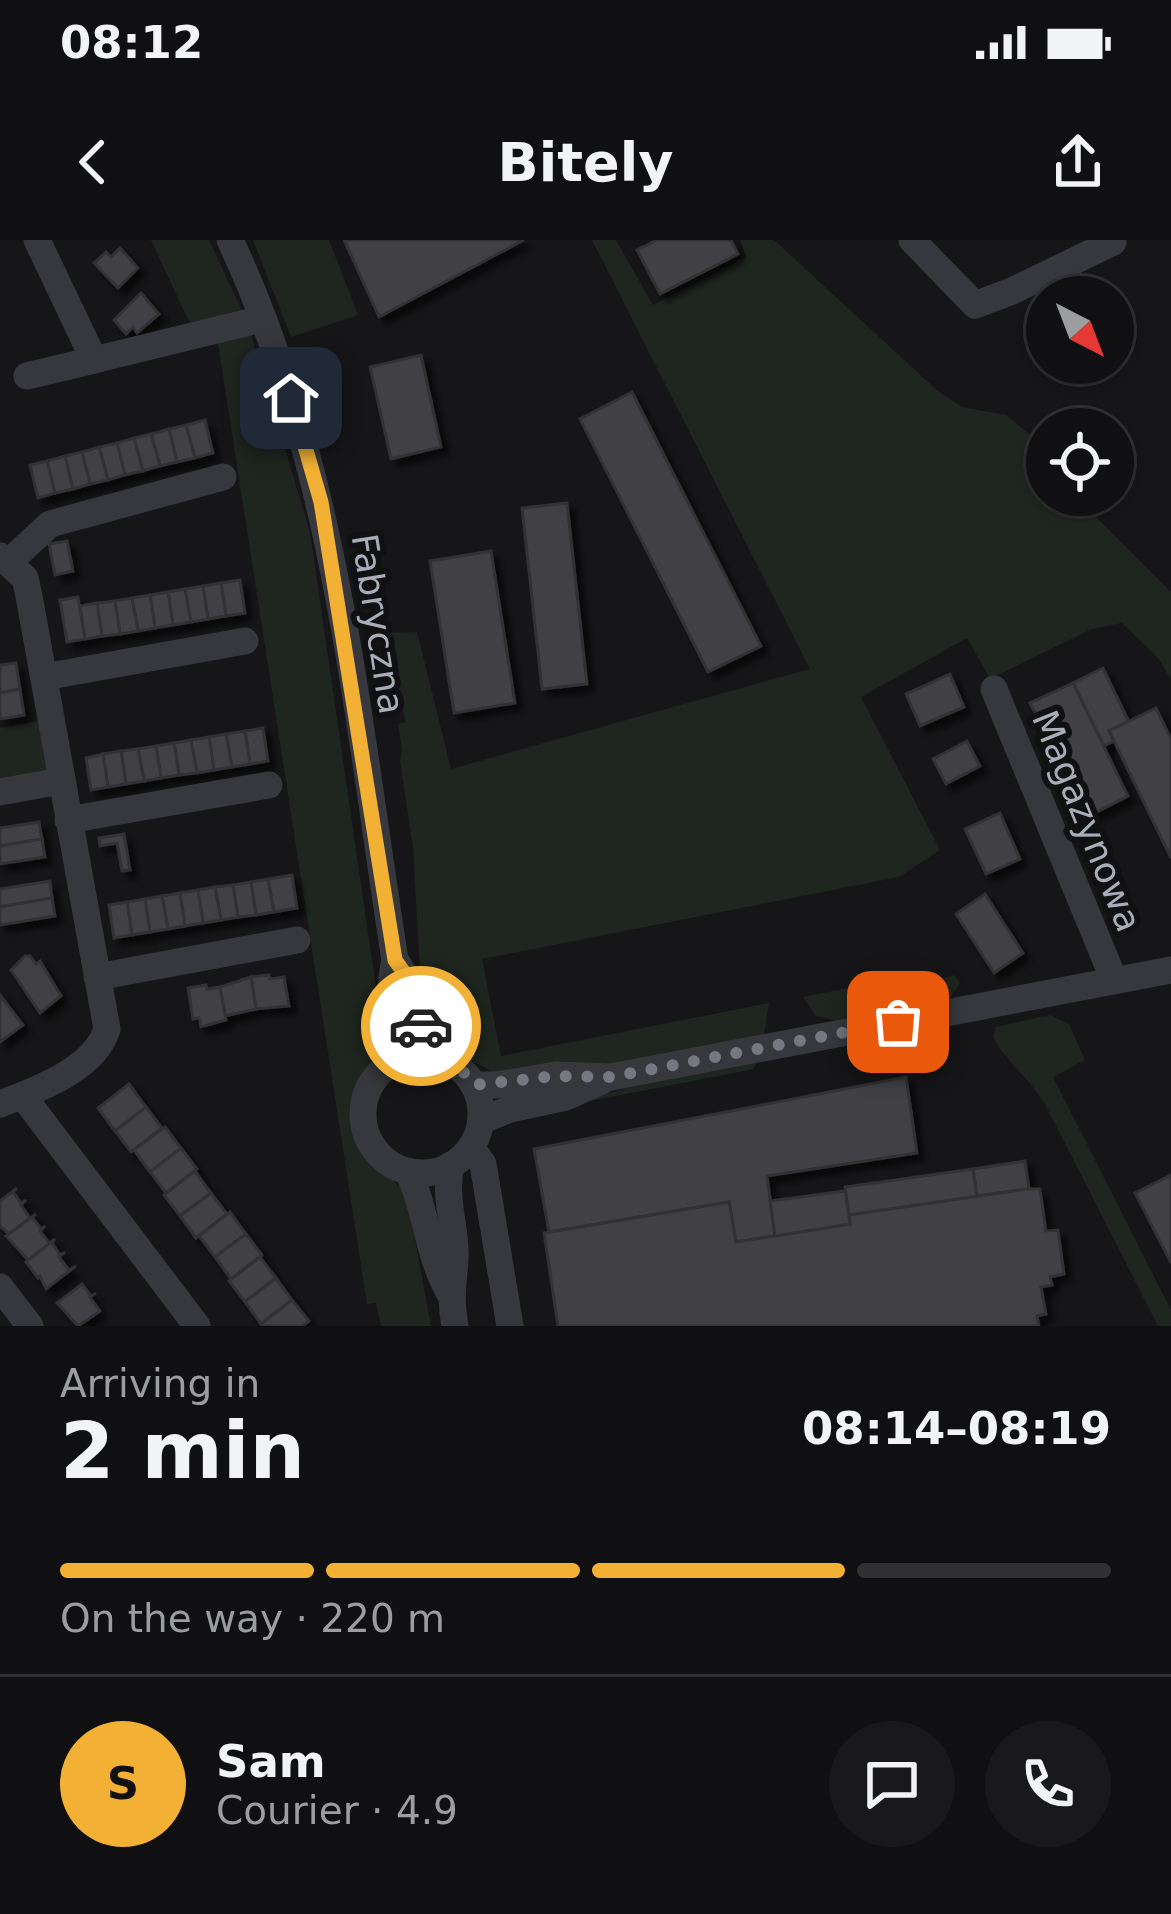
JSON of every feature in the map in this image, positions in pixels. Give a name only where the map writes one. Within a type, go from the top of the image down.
[{"type":"street","points":[[37,240],[94,360]]},
{"type":"street","name":"Fabryczna","points":[[230,240],[299,423],[321,502],[395,960],[388,987],[394,1028],[392,1063]]},
{"type":"street","points":[[912,240],[975,304],[1114,242]]},
{"type":"street","points":[[27,376],[262,319]]},
{"type":"street","points":[[196,1326],[6,1101],[89,1059],[102,1045],[107,1029],[25,578],[5,559],[50,524],[223,477]]},
{"type":"street","points":[[44,677],[245,641]]},
{"type":"street","name":"Magazynowa","points":[[994,689],[1114,980]]},
{"type":"street","points":[[0,792],[62,782]]},
{"type":"street","points":[[68,820],[269,784]]},
{"type":"street","points":[[98,977],[297,940]]},
{"type":"street","name":"Fabryczna","points":[[395,960],[410,981],[417,1017],[436,1056]]},
{"type":"street","name":"Magazynowa","points":[[474,1085],[556,1076],[611,1077],[1171,970]]},
{"type":"street","points":[[449,1292],[456,1257],[446,1199],[467,1144],[474,1085],[458,1066],[436,1056],[413,1055],[392,1063],[369,1088],[364,1122],[378,1153],[408,1171],[430,1172],[467,1144]]},
{"type":"street","name":"Magazynowa","points":[[467,1144],[492,1114],[566,1097],[611,1077]]},
{"type":"street","points":[[467,1144],[483,1164],[509,1326]]},
{"type":"street","points":[[408,1171],[420,1202],[432,1263],[449,1292],[455,1326]]},
{"type":"street","points":[[0,1287],[30,1326]]},
{"type":"shaded area","points":[[151,240],[209,240],[247,322],[310,532],[384,1043],[359,1084],[353,1117],[370,1158],[406,1191],[431,1326],[381,1326],[376,1303],[367,1304],[216,330],[192,328]]},
{"type":"shaded area","points":[[253,240],[329,240],[358,315],[291,337]]},
{"type":"shaded area","points":[[592,240],[616,240],[653,305],[746,257],[740,240],[774,240],[939,392],[962,407],[1006,415],[1026,432],[1026,516],[1095,516],[1171,592],[1171,679],[1158,658],[1122,623],[1092,629],[990,679],[967,638],[861,697],[940,850],[899,877],[482,959],[501,1056],[769,1003],[754,1069],[569,1105],[744,1053],[501,1076],[458,1054],[430,1028],[421,990],[413,848],[400,761],[398,724],[405,722],[403,708],[396,709],[379,633],[417,632],[451,769],[810,669]]},
{"type":"shaded area","points":[[38,721],[48,774],[0,783],[0,728]]},
{"type":"shaded area","points":[[918,974],[936,981],[954,975],[960,983],[950,998],[840,1021],[816,1016],[803,997]]},
{"type":"shaded area","points":[[1050,1015],[1069,1024],[1085,1060],[1053,1077],[1171,1310],[1171,1326],[1158,1326],[1044,1102],[993,1037],[996,1027]]},
{"type":"building","points":[[344,240],[524,240],[379,317]]},
{"type":"building","points":[[657,240],[731,240],[738,254],[660,294],[637,250]]},
{"type":"building","points":[[120,248],[138,268],[118,288],[94,263]]},
{"type":"building","points":[[141,293],[159,314],[137,333],[133,327],[126,334],[114,320]]},
{"type":"building","points":[[421,355],[441,447],[391,459],[370,367]]},
{"type":"building","points":[[632,392],[761,646],[708,672],[580,419]]},
{"type":"building","points":[[205,420],[213,453],[195,458],[186,425]]},
{"type":"building","points":[[186,425],[195,458],[177,462],[169,429]]},
{"type":"building","points":[[169,429],[177,462],[160,466],[151,434]]},
{"type":"building","points":[[151,434],[160,466],[143,471],[134,438]]},
{"type":"building","points":[[134,438],[143,471],[125,475],[117,443]]},
{"type":"building","points":[[117,443],[125,475],[108,480],[99,447]]},
{"type":"building","points":[[99,447],[108,480],[90,484],[82,452]]},
{"type":"building","points":[[82,452],[90,484],[73,489],[65,456]]},
{"type":"building","points":[[65,456],[73,489],[55,493],[47,461]]},
{"type":"building","points":[[47,461],[55,493],[38,498],[30,465]]},
{"type":"building","points":[[567,503],[587,684],[542,689],[522,508]]},
{"type":"building","points":[[67,541],[73,571],[55,575],[49,544]]},
{"type":"building","points":[[491,551],[515,703],[454,713],[430,561]]},
{"type":"building","points":[[240,580],[245,613],[226,616],[221,583]]},
{"type":"building","points":[[221,583],[226,616],[208,619],[203,586]]},
{"type":"building","points":[[203,586],[208,619],[191,622],[185,589]]},
{"type":"building","points":[[185,589],[191,622],[173,625],[168,592]]},
{"type":"building","points":[[168,592],[173,625],[155,628],[150,595]]},
{"type":"building","points":[[150,595],[155,628],[138,631],[132,598]]},
{"type":"building","points":[[78,597],[85,639],[67,642],[60,600]]},
{"type":"building","points":[[132,598],[138,631],[120,634],[115,601]]},
{"type":"building","points":[[115,601],[120,634],[102,636],[97,603]]},
{"type":"building","points":[[97,603],[102,636],[85,639],[80,606]]},
{"type":"building","points":[[16,663],[20,689],[0,693],[0,665]]},
{"type":"building","points":[[1103,668],[1129,722],[1109,731],[1114,741],[1104,746],[1073,683]]},
{"type":"building","points":[[950,674],[964,707],[920,726],[906,694]]},
{"type":"building","points":[[1073,683],[1128,796],[1087,817],[1030,703]]},
{"type":"building","points":[[20,689],[24,715],[0,719],[0,693]]},
{"type":"building","points":[[1156,708],[1171,739],[1171,858],[1109,731]]},
{"type":"building","points":[[263,728],[268,761],[250,764],[245,731]]},
{"type":"building","points":[[245,731],[250,764],[232,767],[226,734]]},
{"type":"building","points":[[226,734],[232,767],[214,770],[209,737]]},
{"type":"building","points":[[209,737],[214,770],[197,773],[191,740]]},
{"type":"building","points":[[191,740],[197,773],[179,775],[174,743]]},
{"type":"building","points":[[967,741],[980,766],[946,784],[933,759]]},
{"type":"building","points":[[174,743],[179,775],[161,778],[156,746]]},
{"type":"building","points":[[156,746],[161,778],[144,781],[138,749]]},
{"type":"building","points":[[138,749],[144,781],[126,784],[121,751]]},
{"type":"building","points":[[121,751],[126,784],[108,787],[103,754]]},
{"type":"building","points":[[103,754],[108,787],[91,790],[86,758]]},
{"type":"building","points":[[1000,813],[1020,859],[986,874],[965,829]]},
{"type":"building","points":[[39,822],[42,839],[0,846],[0,828]]},
{"type":"building","points":[[124,834],[130,870],[122,871],[117,843],[100,846],[99,838]]},
{"type":"building","points":[[42,839],[45,857],[0,864],[0,846]]},
{"type":"building","points":[[292,875],[297,908],[274,912],[268,879]]},
{"type":"building","points":[[268,879],[274,912],[256,915],[251,882]]},
{"type":"building","points":[[50,881],[52,898],[0,907],[0,889]]},
{"type":"building","points":[[251,882],[256,915],[238,917],[233,885]]},
{"type":"building","points":[[233,885],[238,917],[221,920],[215,887]]},
{"type":"building","points":[[215,887],[221,920],[203,923],[198,890]]},
{"type":"building","points":[[198,890],[203,923],[185,926],[180,893]]},
{"type":"building","points":[[180,893],[185,926],[168,929],[162,896]]},
{"type":"building","points":[[985,894],[1023,953],[994,973],[956,914]]},
{"type":"building","points":[[162,896],[168,929],[150,932],[145,899]]},
{"type":"building","points":[[52,898],[55,916],[0,925],[0,907]]},
{"type":"building","points":[[145,899],[150,932],[132,935],[127,902]]},
{"type":"building","points":[[127,902],[132,935],[114,938],[109,905]]},
{"type":"building","points":[[25,956],[36,964],[40,961],[61,996],[40,1013],[11,970]]},
{"type":"building","points":[[269,975],[270,979],[284,977],[289,1006],[256,1009],[251,977]]},
{"type":"building","points":[[251,977],[256,1009],[225,1016],[220,987]]},
{"type":"building","points":[[206,985],[207,989],[220,987],[226,1020],[201,1027],[199,1018],[193,1019],[188,988]]},
{"type":"building","points":[[0,995],[23,1025],[0,1042]]},
{"type":"building","points":[[906,1077],[917,1153],[767,1176],[775,1236],[736,1242],[729,1202],[549,1232],[534,1149]]},
{"type":"building","points":[[129,1084],[146,1107],[115,1131],[98,1108]]},
{"type":"building","points":[[146,1107],[162,1128],[131,1152],[115,1131]]},
{"type":"building","points":[[165,1127],[181,1148],[150,1172],[134,1150]]},
{"type":"building","points":[[181,1148],[197,1169],[166,1193],[150,1172]]},
{"type":"building","points":[[1025,1161],[1029,1189],[977,1196],[973,1169]]},
{"type":"building","points":[[973,1169],[977,1197],[849,1215],[845,1187]]},
{"type":"building","points":[[195,1171],[211,1193],[180,1216],[164,1195]]},
{"type":"building","points":[[1171,1175],[1171,1263],[1135,1193]]},
{"type":"building","points":[[17,1188],[13,1192],[21,1203],[26,1200],[21,1205],[30,1218],[9,1234],[0,1226],[0,1201]]},
{"type":"building","points":[[1040,1189],[1046,1231],[1058,1230],[1064,1274],[1050,1277],[1052,1285],[1041,1287],[1046,1314],[1037,1316],[1039,1326],[558,1326],[544,1233],[729,1202],[736,1242],[850,1224],[849,1215]]},
{"type":"building","points":[[845,1191],[850,1224],[775,1236],[770,1201]]},
{"type":"building","points":[[211,1193],[227,1214],[196,1238],[180,1216]]},
{"type":"building","points":[[230,1212],[246,1234],[215,1257],[199,1236]]},
{"type":"building","points":[[36,1214],[32,1217],[41,1229],[45,1226],[40,1231],[50,1244],[28,1260],[6,1236]]},
{"type":"building","points":[[246,1234],[262,1255],[231,1279],[215,1257]]},
{"type":"building","points":[[55,1239],[52,1243],[60,1255],[65,1252],[59,1257],[69,1270],[76,1266],[46,1289],[26,1262]]},
{"type":"building","points":[[260,1257],[276,1278],[245,1302],[229,1281]]},
{"type":"building","points":[[276,1278],[292,1300],[261,1324],[245,1302]]},
{"type":"building","points":[[82,1284],[91,1296],[96,1293],[90,1297],[100,1311],[78,1326],[57,1303]]},
{"type":"building","points":[[292,1300],[309,1321],[303,1326],[261,1324]]},
{"type":"way so far","points":[[421,1026],[436,1056],[458,1066],[474,1085],[497,1085],[556,1076],[611,1077],[898,1022]]},
{"type":"route","points":[[291,398],[321,502],[395,960],[410,981],[421,1026]]}]
